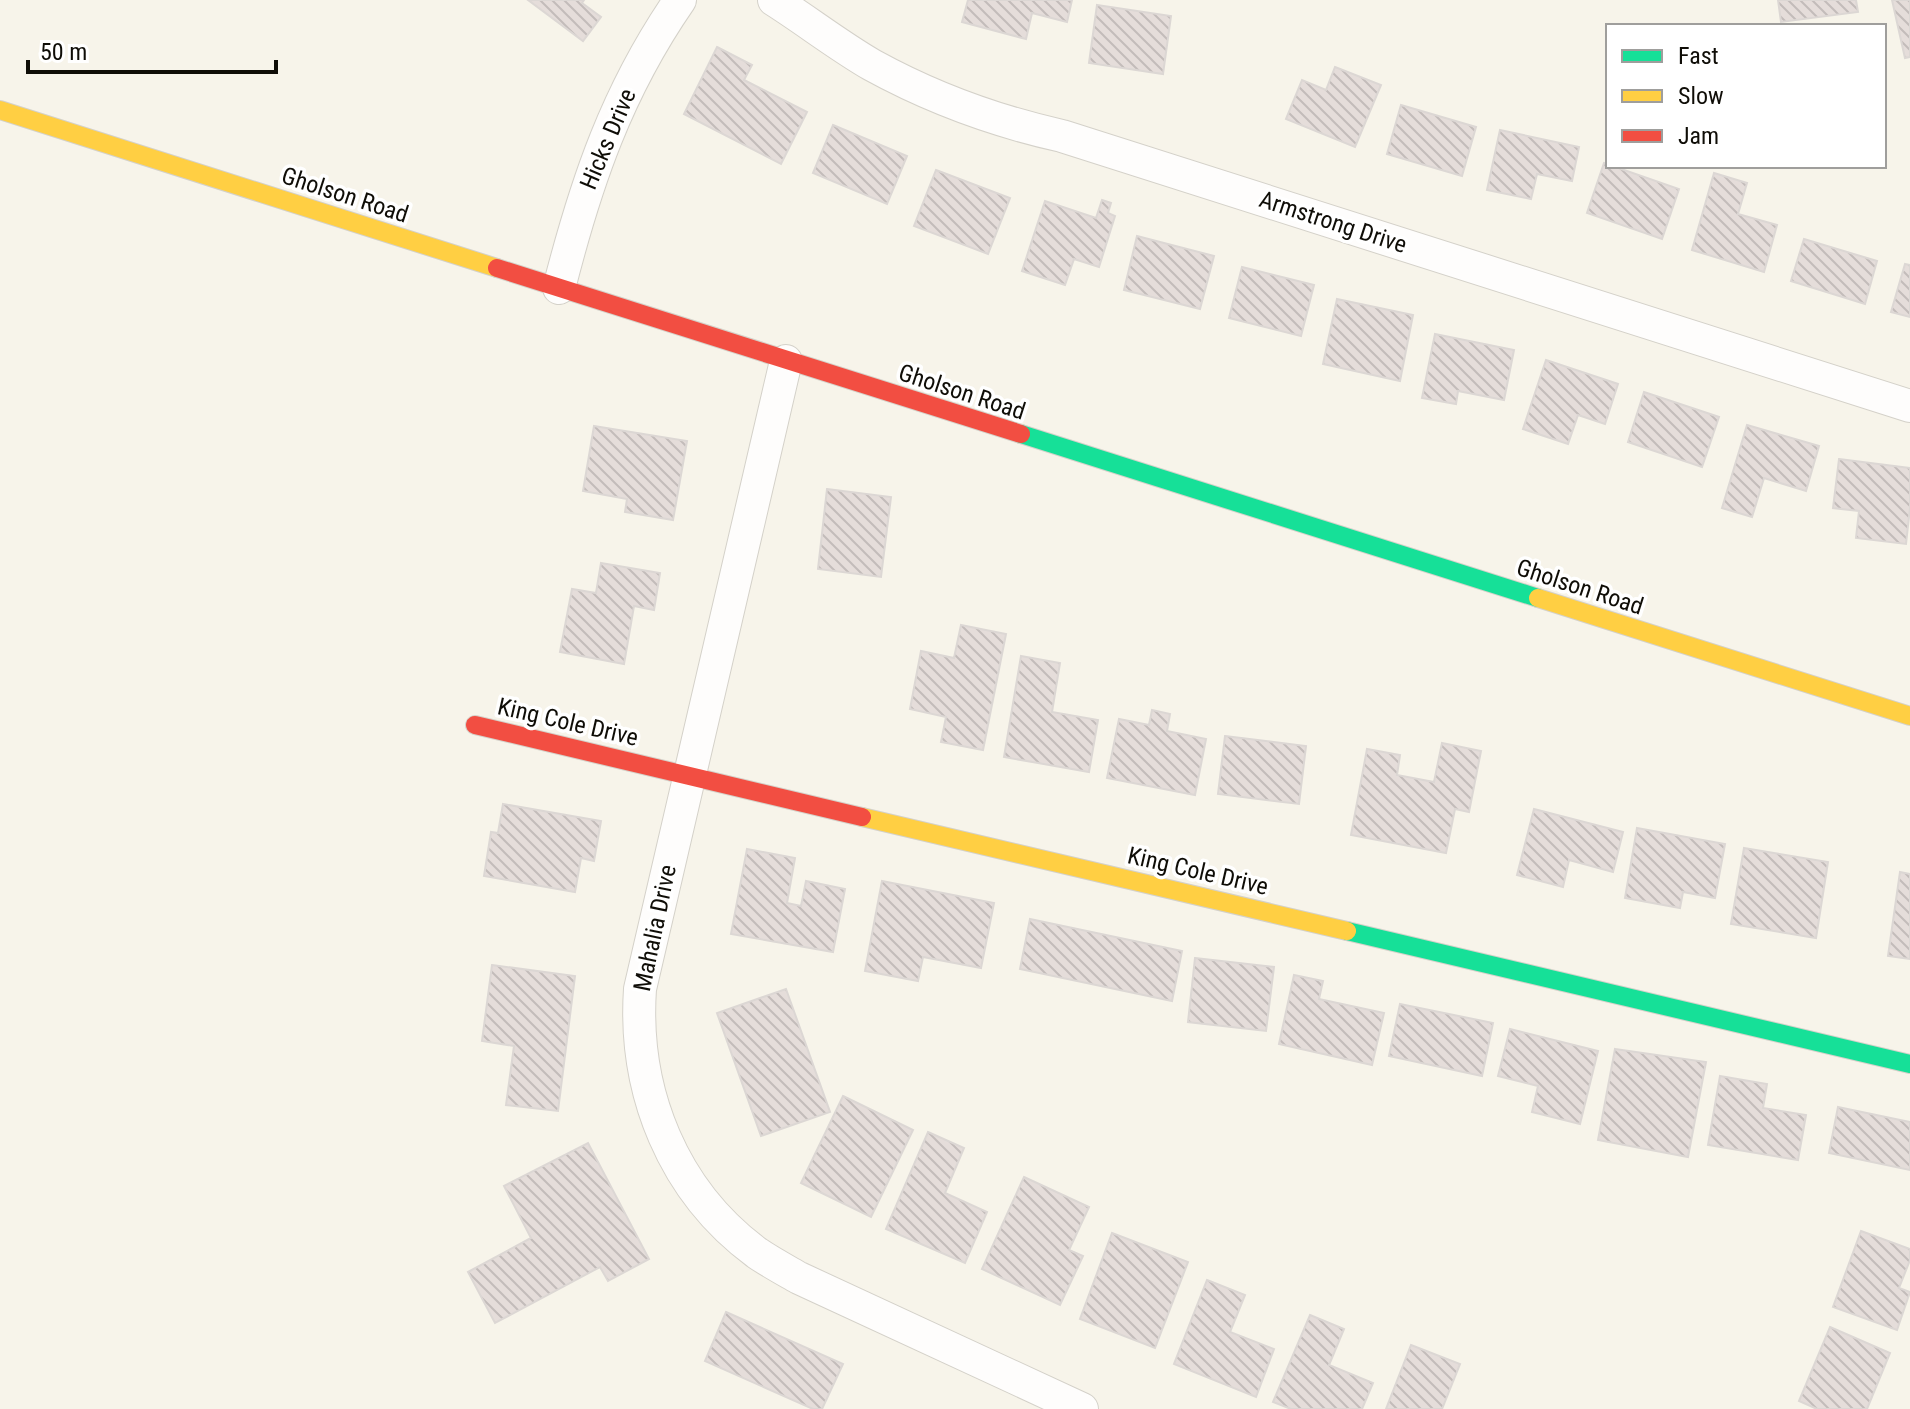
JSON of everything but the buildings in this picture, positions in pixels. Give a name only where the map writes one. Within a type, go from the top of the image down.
[{"type":"main road","name":"Gholson Road","points":[[0,110],[1910,716]]},
{"type":"main road","name":"King Cole Drive","points":[[475,725],[1910,1064]]},
{"type":"street","name":"Hicks Drive","points":[[559,288],[580,205],[597,157],[623,96],[680,0]]},
{"type":"street","name":"Armstrong Drive","points":[[774,0],[870,63],[925,92],[974,112],[1092,145],[1910,406]]},
{"type":"street","name":"Mahalia Drive","points":[[786,361],[640,989],[640,1048],[647,1092],[672,1157],[694,1190],[723,1224],[758,1253],[799,1278],[1082,1409]]},
{"type":"traffic: fast","points":[[1021,434],[1538,598]]},
{"type":"traffic: fast","points":[[1347,931],[1910,1064]]},
{"type":"traffic: slow","points":[[0,110],[497,268]]},
{"type":"traffic: slow","points":[[1538,598],[1910,716]]},
{"type":"traffic: slow","points":[[862,817],[1347,931]]},
{"type":"traffic: jam","points":[[497,268],[1021,434]]},
{"type":"traffic: jam","points":[[475,725],[862,817]]}]
